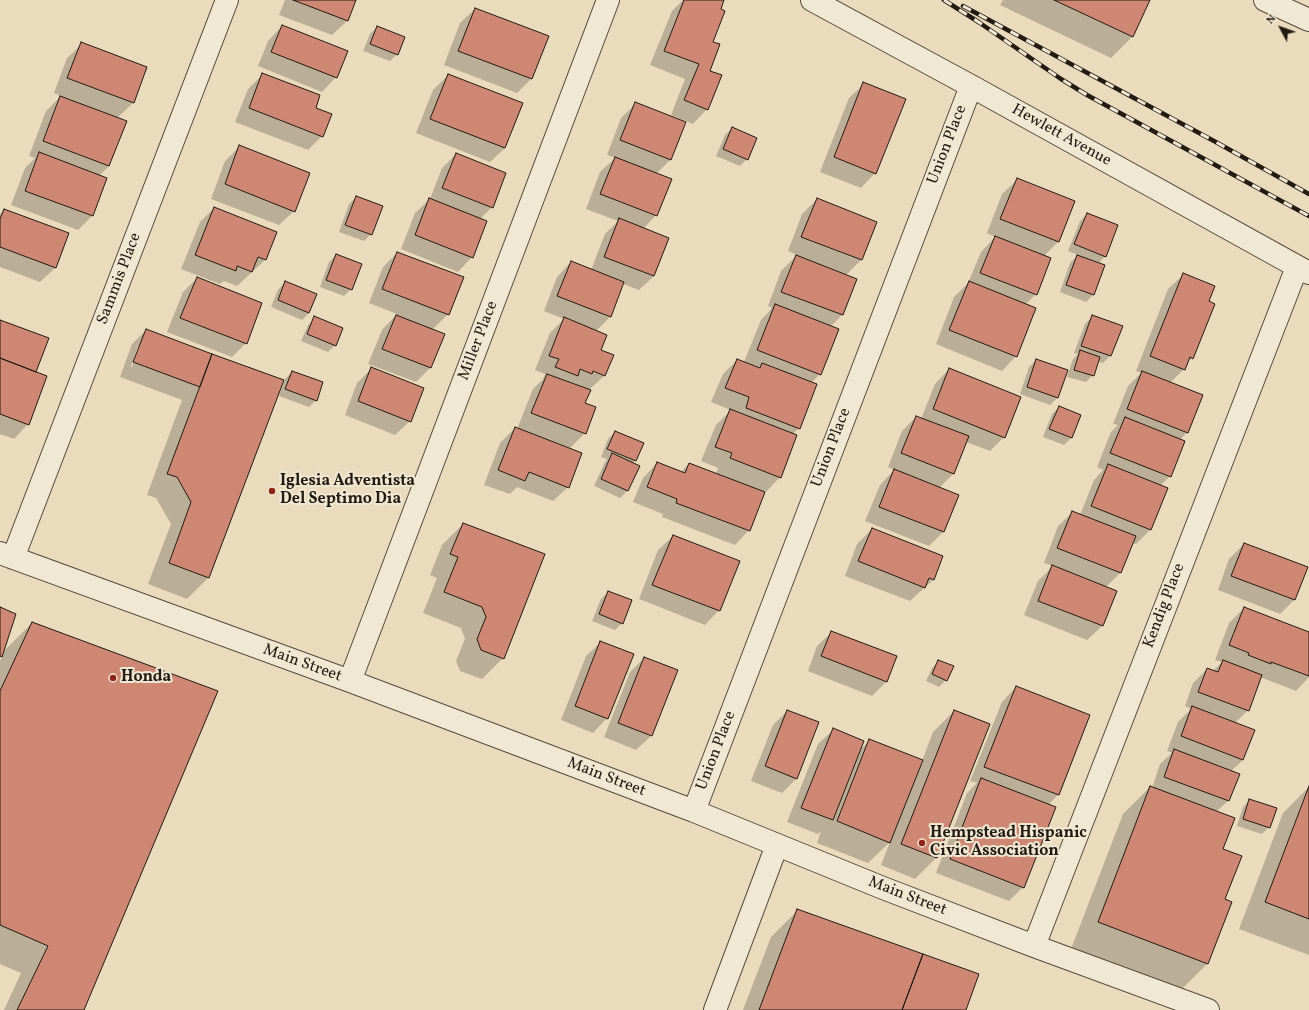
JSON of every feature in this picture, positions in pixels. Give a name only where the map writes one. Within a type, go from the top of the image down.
[{"type":"street","name":"Sammis Place","points":[[6,555],[228,0]]},
{"type":"street","name":"Miller Place","points":[[350,681],[608,0]]},
{"type":"street","name":"Hewlett Avenue","points":[[812,0],[971,86],[1303,270]]},
{"type":"street","points":[[1264,0],[1309,20]]},
{"type":"street","name":"Union Place","points":[[694,811],[971,86]]},
{"type":"street","name":"Kendig Place","points":[[1034,946],[1303,270]]},
{"type":"street","name":"Main Street","points":[[6,555],[350,681],[694,811],[883,888],[1034,946],[1208,1010]]},
{"type":"street","points":[[714,1010],[778,845]]},
{"type":"building","points":[[293,0],[356,0],[348,21]]},
{"type":"building","points":[[684,0],[724,0],[721,9],[725,11],[713,42],[720,44],[710,71],[722,75],[708,110],[684,100],[699,64],[664,51]]},
{"type":"building","points":[[1054,0],[1150,0],[1133,37]]},
{"type":"building","points":[[475,8],[549,36],[532,79],[458,51]]},
{"type":"building","points":[[282,25],[348,51],[337,78],[271,52]]},
{"type":"building","points":[[377,26],[405,37],[398,55],[370,44]]},
{"type":"building","points":[[81,42],[147,67],[134,103],[67,78]]},
{"type":"building","points":[[262,73],[320,95],[316,108],[332,114],[323,137],[249,108]]},
{"type":"building","points":[[448,74],[523,103],[505,148],[430,119]]},
{"type":"building","points":[[863,82],[906,99],[876,174],[834,157]]},
{"type":"building","points":[[60,96],[127,121],[109,166],[43,141]]},
{"type":"building","points":[[635,102],[686,122],[671,160],[620,140]]},
{"type":"building","points":[[732,127],[757,138],[748,160],[723,149]]},
{"type":"building","points":[[239,145],[310,173],[295,212],[225,184]]},
{"type":"building","points":[[39,152],[107,178],[93,216],[25,191]]},
{"type":"building","points":[[456,153],[506,173],[493,208],[442,188]]},
{"type":"building","points":[[615,157],[672,179],[657,216],[600,194]]},
{"type":"building","points":[[1017,178],[1075,201],[1059,242],[1000,219]]},
{"type":"building","points":[[356,196],[383,206],[372,235],[345,225]]},
{"type":"building","points":[[429,198],[487,221],[473,258],[415,235]]},
{"type":"building","points":[[817,198],[877,222],[862,260],[801,237]]},
{"type":"building","points":[[214,207],[277,232],[266,260],[258,257],[252,272],[237,266],[236,271],[195,255]]},
{"type":"building","points":[[4,209],[69,233],[56,268],[0,247],[0,219]]},
{"type":"building","points":[[1087,213],[1118,225],[1106,257],[1074,244]]},
{"type":"building","points":[[619,218],[669,238],[654,276],[604,257]]},
{"type":"building","points":[[995,236],[1051,258],[1037,295],[980,273]]},
{"type":"building","points":[[397,252],[464,277],[449,315],[382,289]]},
{"type":"building","points":[[336,254],[362,264],[352,290],[326,280]]},
{"type":"building","points":[[796,255],[857,279],[843,315],[781,292]]},
{"type":"building","points":[[1077,255],[1105,265],[1094,295],[1066,285]]},
{"type":"building","points":[[571,261],[624,282],[611,317],[557,296]]},
{"type":"building","points":[[1183,273],[1215,286],[1209,301],[1215,304],[1193,359],[1190,357],[1185,370],[1150,356]]},
{"type":"building","points":[[197,277],[262,303],[247,344],[180,318]]},
{"type":"building","points":[[285,281],[317,294],[309,313],[278,300]]},
{"type":"building","points":[[969,281],[1036,308],[1017,357],[949,330]]},
{"type":"building","points":[[775,304],[839,329],[821,375],[757,350]]},
{"type":"building","points":[[396,315],[445,334],[431,368],[382,349]]},
{"type":"building","points":[[1092,315],[1123,326],[1111,356],[1081,346]]},
{"type":"building","points":[[314,316],[343,328],[336,346],[307,334]]},
{"type":"building","points":[[564,317],[607,335],[601,350],[614,355],[605,376],[593,371],[592,374],[580,369],[578,376],[555,367],[559,359],[549,356]]},
{"type":"building","points":[[0,320],[49,338],[36,372],[0,358]]},
{"type":"building","points":[[146,329],[212,354],[200,387],[133,362]]},
{"type":"building","points":[[1080,350],[1100,357],[1094,376],[1074,370]]},
{"type":"building","points":[[212,354],[284,380],[209,578],[169,563],[191,502],[177,477],[167,474]]},
{"type":"building","points":[[0,358],[47,376],[29,425],[0,414]]},
{"type":"building","points":[[737,359],[760,368],[762,363],[817,384],[800,429],[746,408],[749,397],[725,388]]},
{"type":"building","points":[[1036,359],[1068,370],[1058,398],[1027,387]]},
{"type":"building","points":[[371,367],[424,388],[411,422],[358,401]]},
{"type":"building","points":[[949,368],[1021,397],[1005,438],[933,409]]},
{"type":"building","points":[[292,371],[323,382],[317,401],[285,389]]},
{"type":"building","points":[[1142,371],[1203,395],[1188,433],[1127,409]]},
{"type":"building","points":[[547,374],[591,390],[585,403],[596,407],[586,434],[531,413]]},
{"type":"building","points":[[1059,406],[1081,415],[1072,438],[1049,429]]},
{"type":"building","points":[[730,409],[797,435],[781,478],[730,458],[732,453],[715,447]]},
{"type":"building","points":[[916,416],[969,436],[954,474],[901,453]]},
{"type":"building","points":[[1125,417],[1185,441],[1171,477],[1110,453]]},
{"type":"building","points":[[515,427],[582,453],[569,488],[529,472],[525,481],[498,470]]},
{"type":"building","points":[[615,431],[644,443],[636,461],[607,449]]},
{"type":"building","points":[[612,453],[640,466],[628,491],[601,479]]},
{"type":"building","points":[[657,462],[685,473],[689,463],[765,492],[750,531],[676,503],[677,499],[647,487]]},
{"type":"building","points":[[1108,464],[1168,488],[1151,530],[1091,506]]},
{"type":"building","points":[[894,469],[959,495],[944,532],[879,507]]},
{"type":"building","points":[[1072,511],[1136,536],[1121,573],[1057,548]]},
{"type":"building","points":[[463,523],[545,554],[504,659],[481,650],[477,639],[486,617],[482,607],[444,592],[458,557],[450,554]]},
{"type":"building","points":[[872,528],[943,556],[934,580],[929,578],[925,588],[858,561]]},
{"type":"building","points":[[673,535],[740,561],[720,611],[652,585]]},
{"type":"building","points":[[1244,543],[1308,567],[1295,600],[1231,576]]},
{"type":"building","points":[[1052,565],[1117,591],[1103,626],[1038,601]]},
{"type":"building","points":[[608,591],[632,600],[623,624],[599,614]]},
{"type":"building","points":[[0,607],[16,614],[2,657],[0,656]]},
{"type":"building","points":[[1244,607],[1309,632],[1309,676],[1271,662],[1271,664],[1248,655],[1249,653],[1229,645]]},
{"type":"building","points":[[32,622],[218,691],[84,1010],[17,1010],[48,946],[0,925],[0,691]]},
{"type":"building","points":[[831,631],[897,656],[887,682],[821,656]]},
{"type":"building","points":[[600,641],[634,654],[608,719],[575,706]]},
{"type":"building","points":[[644,657],[678,670],[652,736],[618,723]]},
{"type":"building","points":[[938,660],[954,666],[947,681],[932,674]]},
{"type":"building","points":[[1223,660],[1262,675],[1249,711],[1198,692],[1207,668],[1218,672]]},
{"type":"building","points":[[1016,686],[1090,715],[1059,795],[984,767]]},
{"type":"building","points":[[1192,706],[1255,730],[1243,760],[1181,736]]},
{"type":"building","points":[[787,710],[819,722],[797,779],[765,766]]},
{"type":"building","points":[[954,710],[990,724],[937,858],[901,844]]},
{"type":"building","points":[[833,728],[864,741],[833,820],[801,808]]},
{"type":"building","points":[[869,739],[923,760],[890,843],[837,821]]},
{"type":"building","points":[[1174,749],[1240,774],[1229,801],[1164,777]]},
{"type":"building","points":[[981,778],[1056,807],[1024,888],[950,859]]},
{"type":"building","points":[[1150,786],[1235,818],[1223,849],[1242,856],[1225,899],[1232,902],[1208,964],[1098,922]]},
{"type":"building","points":[[1309,786],[1309,919],[1265,902]]},
{"type":"building","points":[[1249,799],[1277,808],[1270,828],[1243,819]]},
{"type":"building","points":[[797,909],[923,954],[902,1010],[759,1010]]},
{"type":"building","points":[[923,954],[979,974],[966,1010],[902,1010]]},
{"type":"railway","points":[[944,0],[1087,95],[1309,216]]},
{"type":"railway","points":[[963,6],[1214,141],[1309,194]]},
{"type":"place","name":"Iglesia Adventista Del Septimo Dia","points":[[272,491]]},
{"type":"place","name":"Honda","points":[[113,678]]},
{"type":"place","name":"Hempstead Hispanic Civic Association","points":[[922,843]]}]
